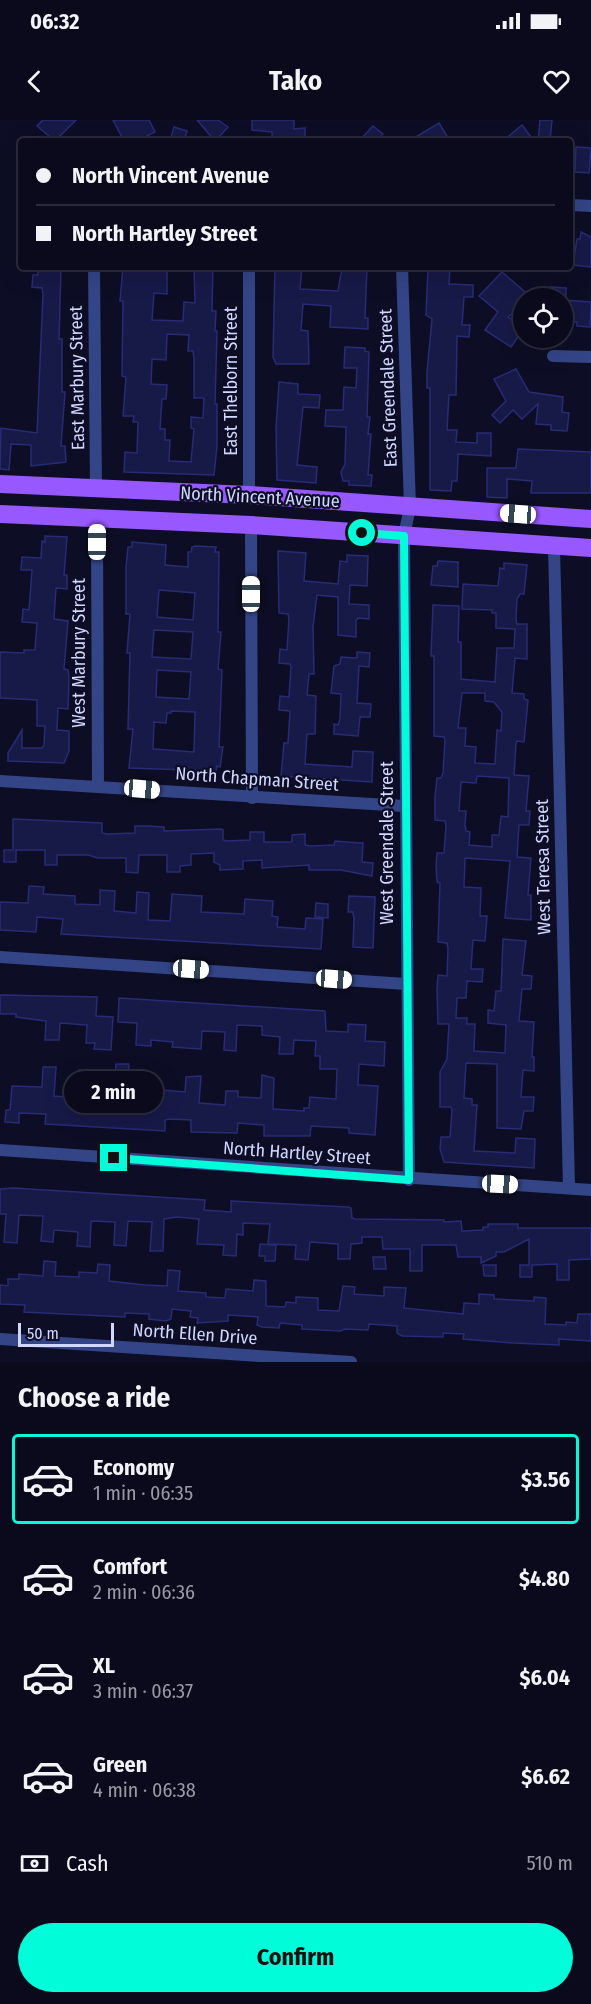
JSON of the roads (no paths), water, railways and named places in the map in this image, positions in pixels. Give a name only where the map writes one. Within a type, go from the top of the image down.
[{"type":"main road","name":"North Vincent Avenue","points":[[0,484],[249,495],[591,519]]},
{"type":"main road","name":"North Vincent Avenue","points":[[0,514],[250,525],[591,548]]},
{"type":"street","points":[[573,205],[591,206]]},
{"type":"street","name":"East Marbury Street","points":[[94,270],[96,489]]},
{"type":"street","name":"East Thelborn Street","points":[[249,270],[249,495]]},
{"type":"street","name":"East Greendale Street","points":[[402,270],[410,507]]},
{"type":"street","points":[[553,356],[591,357]]},
{"type":"street","name":"West Greendale Street","points":[[409,1180],[404,806],[404,536],[410,507]]},
{"type":"street","name":"West Marbury Street","points":[[97,520],[98,785]]},
{"type":"street","points":[[250,525],[252,798]]},
{"type":"street","name":"West Teresa Street","points":[[554,546],[568,1188]]},
{"type":"street","name":"North Chapman Street","points":[[0,781],[98,785],[252,798],[404,806]]},
{"type":"street","points":[[0,957],[406,984]]},
{"type":"street","name":"North Hartley Street","points":[[0,1150],[409,1180],[591,1190]]},
{"type":"street","name":"North Ellen Drive","points":[[0,1339],[351,1362]]}]
